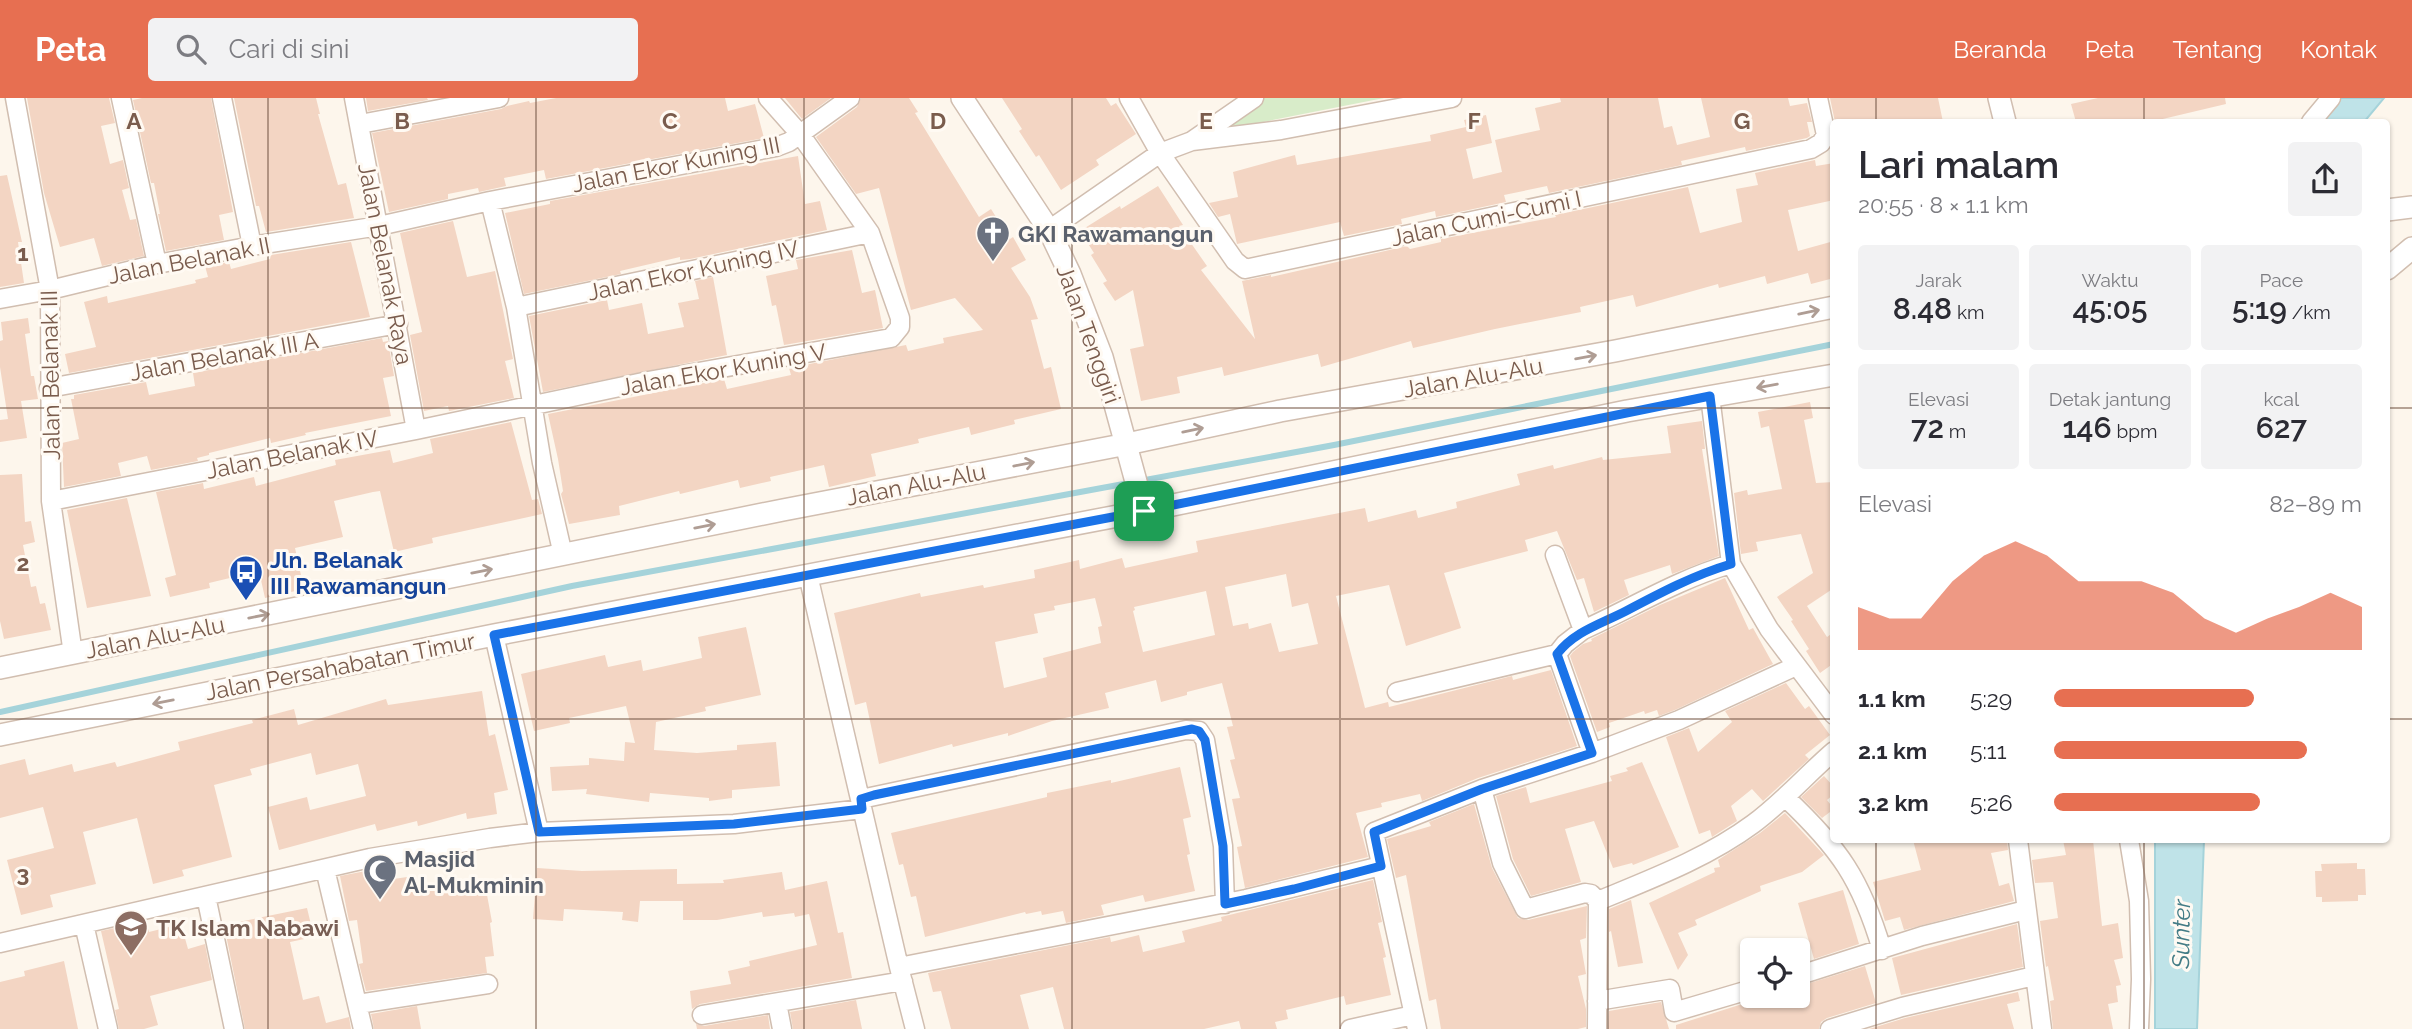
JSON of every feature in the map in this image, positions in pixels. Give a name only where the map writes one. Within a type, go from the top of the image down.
[{"type":"street","name":"Jalan Belanak III","points":[[15,98],[50,290],[51,501],[73,654]]},
{"type":"street","points":[[121,98],[157,264]]},
{"type":"street","points":[[222,98],[252,246]]},
{"type":"street","name":"Jalan Belanak Raya","points":[[354,98],[416,430]]},
{"type":"street","points":[[360,124],[499,98]]},
{"type":"street","points":[[768,98],[800,134],[870,233]]},
{"type":"street","name":"Jalan Ekor Kuning III","points":[[379,226],[490,201],[776,147],[800,134],[850,98]]},
{"type":"street","name":"Jalan Tenggiri","points":[[962,98],[1049,230],[1070,274],[1101,357],[1142,504]]},
{"type":"street","points":[[1129,98],[1160,153]]},
{"type":"street","points":[[1192,141],[1254,98]]},
{"type":"street","points":[[1049,230],[1160,153],[1192,141],[1281,130],[1452,98]]},
{"type":"street","name":"Jalan Cumi-Cumi I","points":[[1160,153],[1235,261],[1245,269],[1811,149],[1821,143],[1826,135],[1818,98]]},
{"type":"street","points":[[1999,98],[2004,119]]},
{"type":"street","points":[[2314,119],[2331,98]]},
{"type":"street","points":[[490,201],[516,307],[532,405],[563,555]]},
{"type":"street","name":"Jalan Belanak II","points":[[0,299],[157,264],[379,226]]},
{"type":"street","name":"Jalan Ekor Kuning IV","points":[[516,307],[870,233]]},
{"type":"street","name":"Jalan Ekor Kuning V","points":[[532,405],[648,381],[885,341],[896,334],[900,327],[900,318],[870,233]]},
{"type":"street","points":[[2390,266],[2412,248]]},
{"type":"street","name":"Jalan Alu-Alu","points":[[0,668],[563,555],[1129,453],[1280,411],[1615,351],[1830,308]]},
{"type":"street","name":"Jalan Belanak III A","points":[[49,388],[398,324]]},
{"type":"street","name":"Jalan Persahabatan Timur","points":[[0,734],[808,575],[1142,504],[1830,376]]},
{"type":"street","points":[[1710,396],[1731,564],[1769,629],[1830,710]]},
{"type":"street","name":"Jalan Belanak IV","points":[[51,501],[532,405]]},
{"type":"street","points":[[1555,555],[1583,630]]},
{"type":"street","points":[[1397,692],[1557,654],[1583,630],[1650,596],[1709,570],[1731,564]]},
{"type":"street","points":[[808,575],[915,1029]]},
{"type":"street","points":[[494,635],[539,832]]},
{"type":"street","points":[[1557,654],[1592,753]]},
{"type":"street","points":[[1350,1029],[1415,1022],[1374,832],[1482,789],[1592,753],[1691,715],[1796,666]]},
{"type":"street","points":[[0,943],[370,858],[539,832],[734,824],[861,804],[1192,729],[1199,731],[1205,740],[1232,845],[1225,904]]},
{"type":"street","points":[[1598,901],[1703,854],[1752,825],[1786,798],[1830,755]]},
{"type":"street","points":[[1482,789],[1502,863],[1525,909],[1586,893],[1598,901],[1597,1029]]},
{"type":"street","points":[[1786,798],[1830,842]]},
{"type":"street","points":[[1831,843],[1857,882],[1882,950]]},
{"type":"street","points":[[2018,843],[2042,1029]]},
{"type":"street","points":[[2129,843],[2139,901],[2139,1029]]},
{"type":"street","points":[[702,1015],[777,1003],[1294,889],[1381,866]]},
{"type":"street","points":[[325,869],[363,1029]]},
{"type":"street","points":[[206,896],[234,1029]]},
{"type":"street","points":[[1810,972],[1923,936],[2026,910]]},
{"type":"street","points":[[84,925],[107,1029]]},
{"type":"street","points":[[1830,1029],[1902,1007],[2035,976]]},
{"type":"street","points":[[358,1004],[488,984]]},
{"type":"street","points":[[1597,1001],[1670,989],[1674,1012],[1740,993]]},
{"type":"street","points":[[777,1003],[782,1029]]},
{"type":"green space","points":[[1262,98],[1384,98],[1212,132]]},
{"type":"water","points":[[2334,98],[2384,98],[2366,119],[2322,119]]},
{"type":"water","name":"Sunter","points":[[2155,843],[2204,843],[2197,1029],[2155,1029]]},
{"type":"building","points":[[27,98],[109,98],[115,123],[101,126],[110,164],[123,160],[129,188],[122,190],[130,220],[136,219],[144,256],[102,266],[94,238],[60,247],[44,193]]},
{"type":"building","points":[[211,98],[233,212],[219,215],[224,240],[166,251],[154,183],[151,183],[133,100]]},
{"type":"building","points":[[234,98],[316,98],[338,185],[346,183],[354,218],[266,232],[259,206],[256,206]]},
{"type":"building","points":[[366,98],[427,98],[428,100],[368,111]]},
{"type":"building","points":[[556,98],[725,98],[728,111],[755,104],[764,138],[546,179],[544,170],[504,178],[506,186],[479,192],[478,188],[448,194],[448,199],[389,212],[372,133]]},
{"type":"building","points":[[785,98],[831,98],[802,119]]},
{"type":"building","points":[[861,98],[909,98],[918,112],[915,113],[979,217],[991,209],[1010,239],[1013,237],[1026,260],[1011,268],[1030,297],[1038,319],[1031,320],[1044,369],[1051,367],[1061,409],[1014,420],[1015,424],[971,435],[969,427],[918,439],[919,443],[871,454],[876,476],[829,487],[824,465],[770,477],[771,481],[740,488],[738,480],[680,494],[679,491],[619,506],[620,515],[569,524],[561,494],[563,491],[558,459],[548,414],[724,379],[727,389],[791,375],[789,368],[906,345],[908,351],[944,343],[943,338],[983,330],[955,298],[911,310],[879,188],[856,194],[816,137],[857,107]]},
{"type":"building","points":[[1002,98],[1106,98],[1111,106],[1116,103],[1136,134],[1096,160],[1099,165],[1061,190],[1039,155],[1036,157],[1019,131],[1022,129]]},
{"type":"building","points":[[1560,98],[1658,98],[1664,128],[1672,126],[1677,145],[1710,137],[1701,98],[1788,98],[1790,106],[1807,103],[1812,122],[1807,122],[1810,136],[1807,138],[1746,151],[1745,147],[1681,161],[1682,165],[1549,193],[1547,186],[1504,195],[1506,202],[1436,217],[1435,211],[1401,219],[1402,224],[1344,236],[1340,222],[1237,244],[1230,214],[1218,217],[1209,203],[1238,197],[1233,172],[1295,155],[1297,165],[1431,141],[1430,135],[1466,127],[1464,120],[1486,115],[1492,143],[1466,149],[1473,179],[1502,172],[1495,140],[1540,130],[1535,108],[1561,102]]},
{"type":"building","points":[[1830,98],[1938,98],[1942,119],[1834,119]]},
{"type":"building","points":[[2098,98],[2225,98],[2226,104],[2163,119],[2075,119],[2071,104]]},
{"type":"building","points":[[798,156],[805,204],[820,201],[827,230],[690,259],[680,260],[680,257],[620,271],[621,274],[524,294],[505,213],[550,204],[550,201]]},
{"type":"building","points":[[1815,160],[1816,166],[1830,164],[1830,201],[1788,210],[1798,251],[1830,242],[1830,279],[1811,284],[1808,273],[1767,284],[1765,276],[1719,288],[1718,284],[1636,307],[1633,295],[1580,307],[1581,312],[1413,348],[1411,341],[1321,367],[1318,354],[1224,376],[1222,367],[1177,377],[1180,393],[1141,401],[1130,349],[1144,346],[1133,290],[1115,301],[1103,283],[1107,281],[1091,255],[1094,253],[1080,231],[1158,186],[1183,225],[1179,226],[1207,266],[1201,270],[1255,339],[1242,281],[1271,277],[1407,246],[1410,249],[1441,242],[1441,239],[1556,217],[1555,215],[1688,187],[1700,233],[1742,222],[1736,189],[1758,185],[1755,173]]},
{"type":"building","points":[[7,175],[22,242],[18,242],[24,283],[0,287],[0,176]]},
{"type":"building","points":[[453,221],[467,277],[495,271],[513,359],[505,361],[514,398],[449,411],[448,406],[424,411],[410,335],[422,332],[400,233]]},
{"type":"building","points":[[351,242],[370,317],[69,373],[65,354],[96,347],[84,302],[107,296],[108,303],[196,283],[195,280],[208,277],[205,266],[229,262],[231,269],[270,259],[271,255]]},
{"type":"building","points":[[852,250],[862,293],[875,290],[883,328],[784,345],[776,305],[772,306],[766,276],[798,269],[796,260]]},
{"type":"building","points":[[713,277],[727,355],[543,392],[529,316],[607,300],[609,310],[642,303],[648,334],[684,327],[678,303],[699,299],[695,281]]},
{"type":"building","points":[[28,318],[30,333],[25,334],[31,376],[34,376],[38,399],[21,401],[27,438],[0,442],[0,420],[8,419],[0,367],[0,341],[3,340],[1,322]]},
{"type":"building","points":[[382,338],[383,342],[388,341],[394,376],[383,378],[391,416],[305,433],[306,435],[271,443],[270,438],[209,453],[197,458],[198,461],[151,470],[147,456],[118,463],[121,476],[64,487],[62,443],[79,439],[71,399],[74,399],[74,395],[146,382],[149,395],[195,386],[193,373]]},
{"type":"building","points":[[1810,402],[1813,418],[1804,420],[1816,483],[1830,482],[1830,591],[1807,606],[1827,637],[1830,635],[1830,666],[1820,673],[1806,651],[1809,649],[1791,621],[1793,620],[1777,597],[1813,573],[1801,534],[1756,542],[1758,551],[1741,554],[1734,493],[1747,490],[1748,495],[1782,489],[1769,426],[1761,428],[1758,412]]},
{"type":"building","points":[[1702,421],[1705,449],[1702,449],[1719,556],[1672,574],[1670,565],[1624,580],[1629,595],[1594,612],[1584,578],[1577,580],[1557,531],[1525,540],[1528,551],[1444,573],[1461,628],[1406,646],[1389,585],[1336,596],[1365,708],[1388,702],[1389,707],[1512,676],[1513,680],[1551,670],[1577,746],[1478,778],[1422,801],[1420,794],[1381,803],[1382,807],[1356,813],[1368,857],[1245,888],[1237,847],[1242,846],[1232,799],[1240,798],[1230,760],[1235,759],[1227,727],[1233,726],[1222,683],[1161,702],[1156,680],[1105,693],[1109,708],[1052,721],[1008,736],[1008,733],[953,747],[952,744],[879,764],[866,702],[855,705],[834,613],[920,593],[921,597],[1035,578],[1034,570],[1079,560],[1080,569],[1122,558],[1125,568],[1198,552],[1196,541],[1365,508],[1368,522],[1416,510],[1418,518],[1457,508],[1456,502],[1520,485],[1517,474],[1553,465],[1554,469],[1602,457],[1603,460],[1671,453],[1667,426]],"holes":[[[1286,574],[1292,607],[1308,603],[1318,644],[1279,652],[1271,623],[1249,629],[1248,623],[1233,626],[1225,587]],[[1206,591],[1215,635],[1143,652],[1134,607]],[[1095,598],[1102,626],[1098,627],[1101,643],[1043,658],[1047,677],[1004,688],[995,642],[1038,633],[1034,614],[1055,610],[1054,606]]]},
{"type":"building","points":[[511,422],[532,500],[538,499],[542,514],[432,538],[433,543],[394,552],[380,491],[373,492],[334,501],[343,537],[295,548],[304,589],[265,598],[259,571],[209,583],[210,588],[170,597],[165,578],[176,575],[156,492],[203,483],[204,489],[254,477],[256,486],[336,465],[335,460],[390,450],[393,463],[433,453],[430,439]]},
{"type":"building","points":[[22,474],[25,522],[31,521],[35,542],[23,545],[31,587],[36,586],[40,604],[45,603],[51,630],[4,639],[0,621],[0,475]]},
{"type":"building","points":[[127,498],[151,596],[87,608],[67,510]]},
{"type":"building","points":[[1725,578],[1749,630],[1753,628],[1773,664],[1675,710],[1659,716],[1657,710],[1645,714],[1644,711],[1609,723],[1610,727],[1597,732],[1570,656],[1573,652],[1592,641],[1591,639],[1660,605]]},
{"type":"building","points":[[746,627],[761,695],[705,707],[706,711],[656,722],[654,750],[697,753],[737,750],[737,745],[776,742],[780,786],[732,790],[732,798],[709,801],[709,798],[650,793],[649,802],[586,794],[587,789],[552,791],[550,767],[589,765],[589,758],[624,761],[625,742],[635,743],[626,706],[569,718],[570,723],[534,731],[521,674],[605,655],[608,667],[641,660],[643,671],[702,658],[698,637]]},
{"type":"building","points":[[1786,683],[1805,709],[1809,706],[1830,735],[1805,755],[1809,759],[1763,801],[1752,789],[1731,806],[1737,821],[1712,837],[1710,830],[1699,834],[1666,737],[1689,728],[1698,752],[1732,722],[1725,711]]},
{"type":"building","points":[[482,691],[489,736],[495,734],[508,790],[494,793],[497,814],[467,819],[466,813],[418,826],[417,821],[377,831],[375,824],[279,850],[268,807],[307,797],[310,810],[366,796],[358,764],[316,775],[311,753],[250,769],[252,775],[214,785],[232,857],[182,870],[184,876],[153,884],[137,818],[83,832],[96,884],[50,895],[53,907],[21,915],[7,860],[54,848],[43,807],[0,818],[0,765],[25,759],[29,775],[72,764],[74,772],[115,762],[117,767],[180,750],[178,742],[253,723],[252,720],[294,709],[298,725],[386,699],[388,705]]},
{"type":"building","points":[[1642,762],[1679,847],[1633,865],[1632,863],[1613,868],[1594,821],[1565,829],[1581,882],[1531,896],[1513,859],[1496,796],[1526,787],[1530,803],[1612,781],[1610,776],[1628,771],[1626,768]]},
{"type":"building","points":[[1180,767],[1191,817],[1183,819],[1195,891],[1145,902],[1143,895],[1101,905],[1104,915],[1066,923],[1063,911],[1042,915],[1041,911],[1025,912],[925,937],[916,896],[911,897],[903,864],[899,865],[891,833],[1047,797],[1047,793],[1111,780],[1111,783]]},
{"type":"building","points":[[1824,776],[1830,783],[1830,797],[1827,800],[1830,812],[1822,818],[1801,797]]},
{"type":"building","points":[[1474,804],[1492,868],[1518,918],[1528,920],[1587,906],[1586,938],[1580,940],[1586,974],[1578,976],[1586,1009],[1586,1027],[1441,1029],[1436,999],[1429,1001],[1406,875],[1396,878],[1387,839],[1431,826],[1429,822]]},
{"type":"building","points":[[1785,813],[1824,855],[1802,872],[1760,886],[1761,891],[1695,920],[1697,925],[1678,933],[1688,955],[1678,970],[1649,903],[1715,872],[1714,868],[1720,867],[1718,860]]},
{"type":"building","points":[[1914,843],[2007,843],[2008,850],[1991,853],[1999,886],[2009,883],[2014,901],[1904,930],[1900,917],[1885,921],[1873,882],[1921,870]]},
{"type":"building","points":[[2064,843],[2093,843],[2102,926],[2118,923],[2123,958],[2114,960],[2121,985],[2116,986],[2118,1002],[2108,1004],[2113,1029],[2053,1029],[2050,1001],[2054,1000],[2048,966],[2046,967],[2040,921],[2058,918],[2053,882],[2035,883],[2032,860],[2066,855]]},
{"type":"building","points":[[2357,863],[2357,869],[2365,869],[2366,895],[2358,895],[2358,901],[2322,902],[2322,897],[2316,897],[2315,871],[2322,871],[2321,864]]},
{"type":"building","points":[[537,868],[582,871],[677,869],[677,884],[724,883],[723,880],[782,872],[785,890],[827,881],[838,933],[843,932],[852,978],[700,1004],[692,1009],[690,991],[731,984],[728,971],[750,966],[749,961],[817,945],[809,914],[763,917],[762,912],[717,920],[683,920],[683,901],[640,901],[638,922],[622,920],[623,912],[564,909],[563,921],[533,919]]},
{"type":"building","points":[[371,870],[373,882],[414,876],[415,888],[445,883],[447,892],[485,884],[492,922],[494,956],[485,957],[487,973],[366,991],[359,964],[363,963],[357,920],[349,921],[340,876]]},
{"type":"building","points":[[1373,880],[1382,922],[1378,923],[1391,995],[1346,1005],[1344,996],[1286,1010],[1288,1019],[1275,1022],[1277,1029],[1241,1029],[1239,1021],[1204,1029],[1064,1029],[1053,987],[1020,995],[1029,1029],[951,1029],[941,991],[933,992],[928,973],[1110,937],[1111,942],[1139,935],[1143,952],[1185,942],[1182,931],[1222,921],[1221,917]]},
{"type":"building","points":[[1843,890],[1859,944],[1814,959],[1798,903]]},
{"type":"building","points":[[1631,900],[1643,963],[1618,967],[1611,931],[1609,932],[1609,909]]},
{"type":"building","points":[[307,908],[314,937],[290,942],[303,1000],[319,996],[326,1023],[349,1017],[351,1029],[245,1029],[224,925]]},
{"type":"building","points":[[146,921],[149,932],[181,924],[188,949],[205,944],[212,980],[150,996],[158,1025],[144,1029],[119,1029],[115,1010],[119,1009],[101,931]]},
{"type":"building","points":[[2017,924],[2023,967],[1901,995],[1892,958]]},
{"type":"building","points":[[64,961],[78,1029],[0,1029],[0,982],[25,976],[24,971]]},
{"type":"building","points":[[1865,966],[1876,1003],[1827,1018],[1821,1022],[1819,1029],[1676,1029],[1676,1025],[1740,1005],[1740,1008],[1810,1008],[1810,983]]},
{"type":"building","points":[[2018,992],[2020,1001],[2007,1004],[2014,1029],[1869,1029],[1905,1018]]},
{"type":"building","points":[[856,1000],[862,1029],[793,1029],[790,1012]]},
{"type":"building","points":[[1661,1002],[1669,1029],[1608,1029],[1609,1011]]},
{"type":"building","points":[[417,1006],[421,1029],[374,1029],[371,1014]]},
{"type":"building","points":[[768,1015],[770,1029],[697,1029],[696,1024],[704,1026]]},
{"type":"waterway","points":[[0,712],[572,586],[1334,445],[1830,345]]},
{"type":"place","name":"GKI Rawamangun","points":[[993,263]]},
{"type":"place","name":"Jln. Belanak III Rawamangun","points":[[246,602]]},
{"type":"place","name":"Masjid Al-Mukminin","points":[[380,901]]},
{"type":"place","name":"TK Islam Nabawi","points":[[131,957]]},
{"type":"route","points":[[1710,396],[1731,564],[1709,570],[1650,596],[1583,630],[1557,654],[1592,753],[1482,789],[1374,832],[1381,866],[1294,889],[1225,904],[1223,846],[1205,740],[1199,731],[1192,729],[874,795],[861,799],[862,809],[734,824],[539,832],[494,635],[1144,511],[1710,396]]}]
